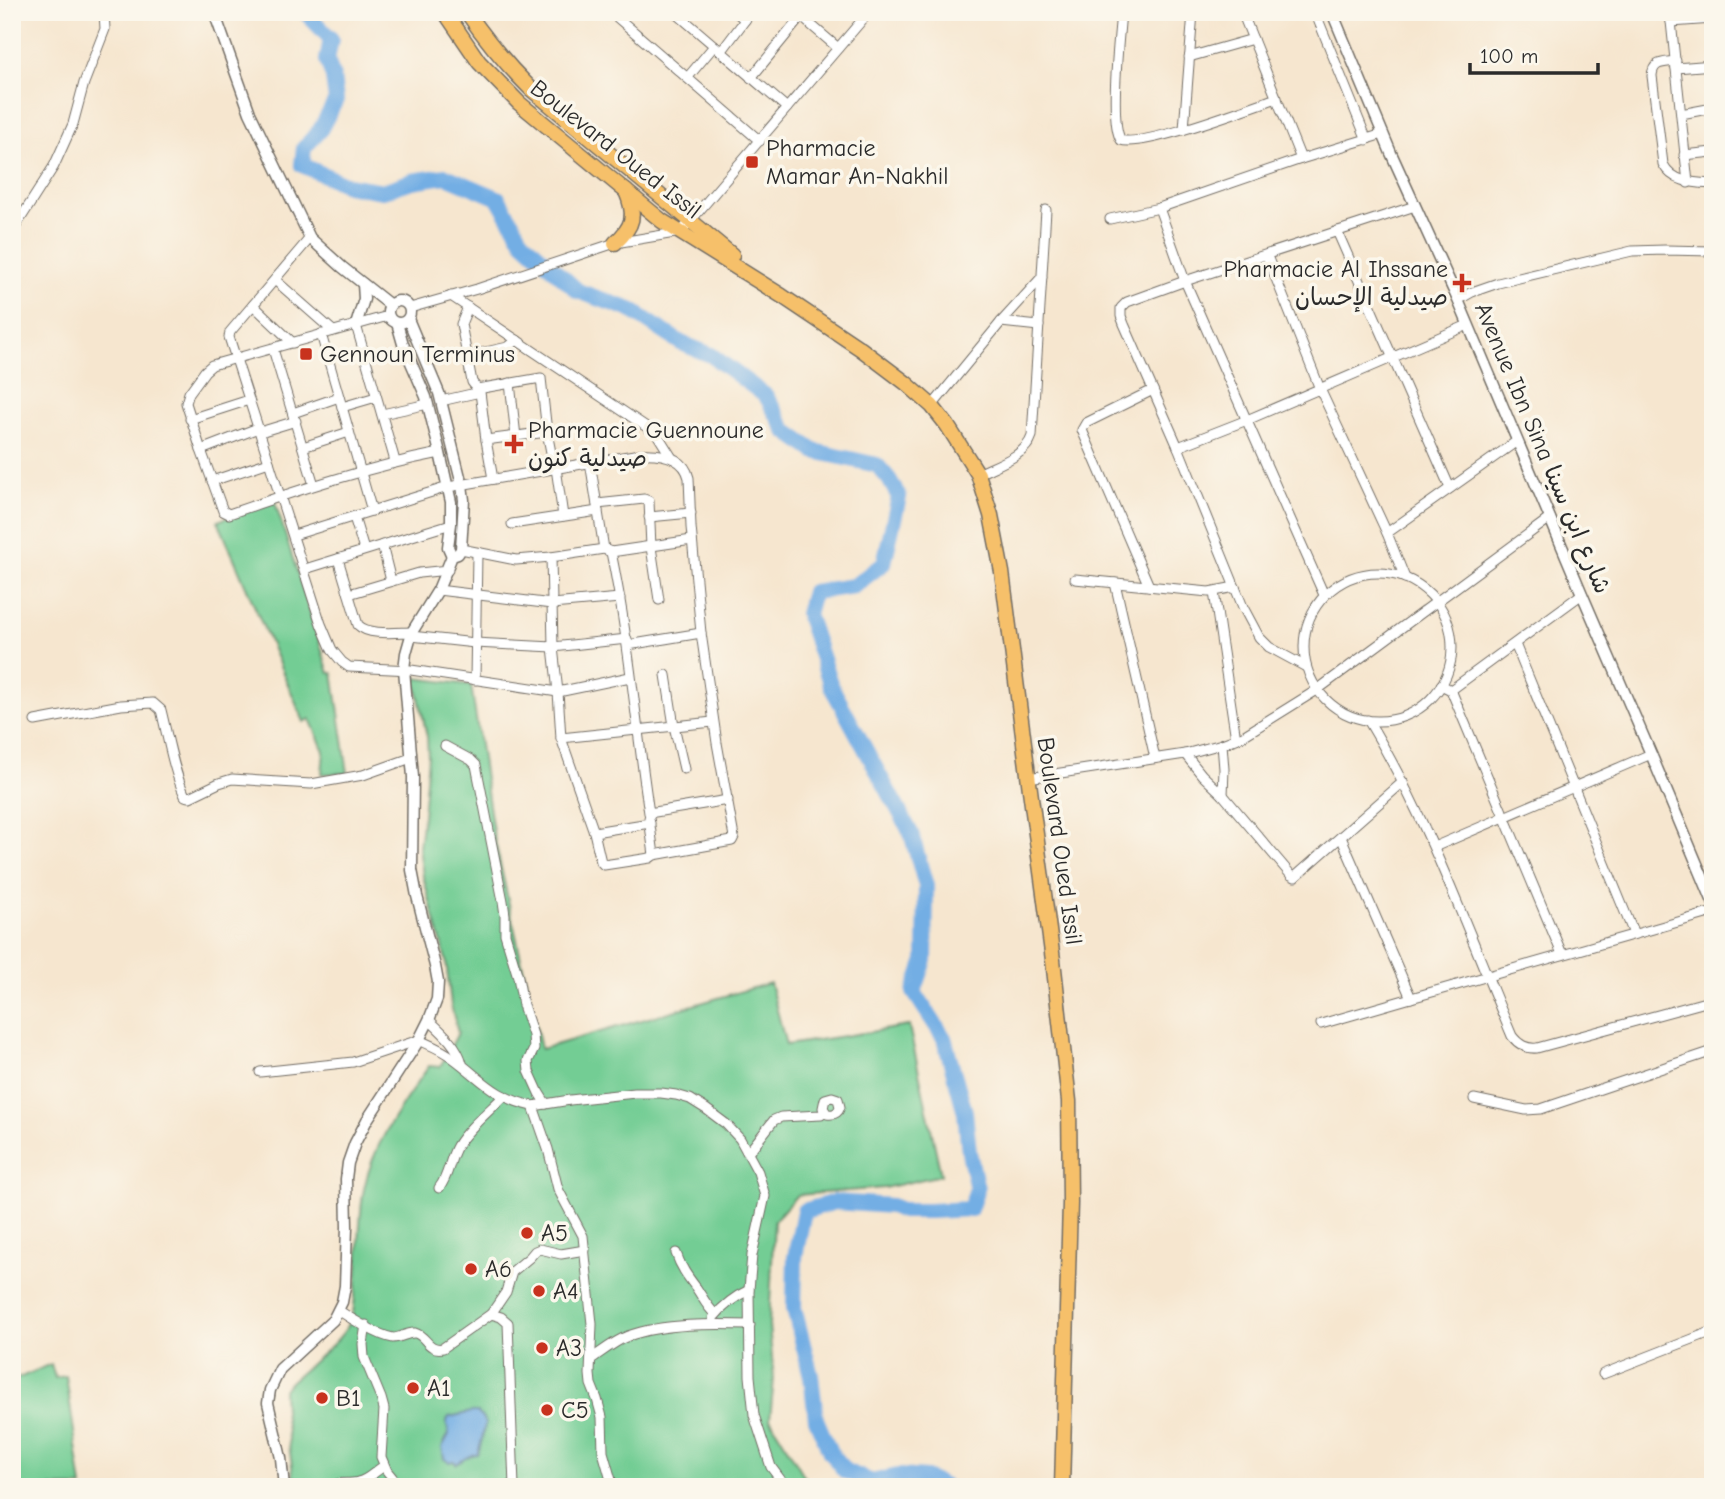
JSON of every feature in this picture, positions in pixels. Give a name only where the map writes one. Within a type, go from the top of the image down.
[{"type":"main road","name":"Boulevard Oued Issil","points":[[444,12],[479,62],[519,103],[662,221],[687,227]]},
{"type":"main road","name":"Boulevard Oued Issil","points":[[467,12],[506,64],[531,89],[687,227],[861,349],[932,406],[962,446],[978,474],[991,515],[1002,572],[1054,960],[1069,1101],[1070,1203],[1062,1487]]},
{"type":"main road","points":[[615,243],[626,234],[632,220],[631,202],[626,190]]},
{"type":"street","points":[[12,232],[54,166],[68,135],[105,29],[104,12]]},
{"type":"street","points":[[214,12],[250,113],[310,238],[363,284],[400,323],[409,314],[451,296],[615,243],[687,227],[869,12]]},
{"type":"street","points":[[611,12],[760,141]]},
{"type":"street","points":[[621,21],[628,12]]},
{"type":"street","points":[[675,12],[788,108]]},
{"type":"street","points":[[688,77],[748,16],[736,12]]},
{"type":"street","points":[[1121,12],[1115,90],[1116,134],[1121,140],[1134,142],[1184,129],[1277,98]]},
{"type":"street","points":[[1184,129],[1193,12]]},
{"type":"street","points":[[1242,12],[1301,159]]},
{"type":"street","points":[[1315,12],[1367,140]]},
{"type":"street","name":"Avenue Ibn Sina شارع ابن سينا","points":[[1332,12],[1383,134],[1458,300],[1713,902]]},
{"type":"street","points":[[751,78],[801,14],[838,48]]},
{"type":"street","points":[[1688,183],[1671,17],[1713,19]]},
{"type":"street","points":[[1189,57],[1253,39]]},
{"type":"street","points":[[1713,65],[1657,65],[1652,76],[1665,169],[1688,183],[1713,184]]},
{"type":"street","points":[[1681,114],[1713,108]]},
{"type":"street","points":[[1110,219],[1158,208],[1383,134]]},
{"type":"street","points":[[1684,155],[1713,152]]},
{"type":"street","points":[[1306,667],[1269,647],[1259,637],[1235,587],[1124,324],[1121,308],[1127,302],[1185,281],[1415,206]]},
{"type":"street","points":[[1158,208],[1185,281],[1324,595]]},
{"type":"street","points":[[978,474],[1024,451],[1031,442],[1046,210]]},
{"type":"street","points":[[1337,231],[1450,488]]},
{"type":"street","points":[[310,238],[230,332],[229,337],[326,638],[337,657],[349,667],[404,670],[558,692],[631,677]]},
{"type":"street","points":[[1458,300],[1499,283],[1632,251],[1713,251]]},
{"type":"street","points":[[1267,256],[1320,389],[1405,578]]},
{"type":"street","points":[[932,406],[1001,321],[1042,277]]},
{"type":"street","points":[[275,280],[332,331]]},
{"type":"street","points":[[363,284],[364,299],[356,325],[395,461]]},
{"type":"street","points":[[451,296],[657,434],[672,458]]},
{"type":"street","points":[[284,1487],[281,1458],[268,1403],[270,1390],[280,1369],[333,1320],[338,1310],[345,1286],[348,1163],[367,1120],[429,1020],[438,982],[412,870],[413,777],[404,670],[411,634],[457,553],[464,500],[439,393],[405,303],[394,302],[392,315],[428,404],[448,487],[451,524],[448,547],[457,553],[477,553],[508,559],[651,547],[692,540]]},
{"type":"street","points":[[253,305],[293,343]]},
{"type":"street","points":[[468,307],[461,324],[472,382],[478,391],[493,479]]},
{"type":"street","points":[[392,315],[212,365],[186,400],[190,419],[223,511],[229,514],[395,461],[440,453]]},
{"type":"street","points":[[1001,321],[1039,326]]},
{"type":"street","points":[[1178,447],[1468,325]]},
{"type":"street","points":[[321,334],[372,511]]},
{"type":"street","points":[[467,356],[508,347],[517,340]]},
{"type":"street","points":[[274,349],[314,485]]},
{"type":"street","points":[[539,377],[548,360]]},
{"type":"street","points":[[441,401],[539,377]]},
{"type":"street","points":[[539,377],[542,380],[547,432],[563,516]]},
{"type":"street","points":[[510,383],[516,437]]},
{"type":"street","points":[[1149,586],[1082,430],[1086,422],[1153,390]]},
{"type":"street","points":[[201,450],[294,417],[339,397]]},
{"type":"street","points":[[342,407],[376,397]]},
{"type":"street","points":[[190,419],[249,400]]},
{"type":"street","points":[[382,414],[428,404]]},
{"type":"street","points":[[303,447],[349,432]]},
{"type":"street","points":[[486,440],[547,432]]},
{"type":"street","points":[[1387,533],[1517,441]]},
{"type":"street","points":[[294,535],[448,487],[649,453],[665,455],[681,463],[687,471],[701,633],[713,722],[734,837],[732,841],[649,858],[603,864],[561,738],[553,647],[551,557]]},
{"type":"street","points":[[212,481],[269,462]]},
{"type":"street","points":[[590,462],[597,508],[620,598],[628,642],[654,855]]},
{"type":"street","points":[[512,524],[647,500],[659,600]]},
{"type":"street","points":[[649,517],[691,513]]},
{"type":"street","points":[[354,517],[364,550]]},
{"type":"street","points":[[1028,778],[1185,754],[1236,739],[1317,690],[1550,518]]},
{"type":"street","points":[[305,569],[451,524]]},
{"type":"street","points":[[382,545],[391,581]]},
{"type":"street","points":[[475,680],[477,553]]},
{"type":"street","points":[[338,559],[358,625],[368,632],[411,634],[475,643],[553,647],[701,633]]},
{"type":"street","points":[[349,594],[419,573],[448,570]]},
{"type":"street","points":[[1383,573],[1405,578],[1422,587],[1437,602],[1448,621],[1452,643],[1450,665],[1433,697],[1410,714],[1389,719],[1368,720],[1354,717],[1328,702],[1317,690],[1306,667],[1303,641],[1310,617],[1324,595],[1341,582],[1362,574],[1383,573]]},
{"type":"street","points":[[1075,579],[1214,592],[1235,587]]},
{"type":"street","points":[[1115,583],[1156,758]]},
{"type":"street","points":[[438,590],[551,604],[620,598]]},
{"type":"street","points":[[1214,592],[1236,739]]},
{"type":"street","points":[[1451,690],[1581,594]]},
{"type":"street","points":[[1515,644],[1634,934]]},
{"type":"street","points":[[666,675],[684,769]]},
{"type":"street","points":[[1441,685],[1451,690],[1562,954]]},
{"type":"street","points":[[35,721],[121,705],[153,703],[161,710],[178,776],[184,793],[190,797],[232,779],[311,784],[363,775],[411,758]]},
{"type":"street","points":[[1368,720],[1403,782],[1434,847],[1516,1041],[1527,1048],[1537,1048],[1713,1000]]},
{"type":"street","points":[[561,738],[713,722]]},
{"type":"street","points":[[1222,744],[1223,794]]},
{"type":"street","points":[[445,746],[476,765],[501,890],[505,934],[533,1035],[534,1049],[528,1061],[529,1071],[546,1104]]},
{"type":"street","points":[[1185,754],[1202,775],[1223,794],[1293,877],[1299,875],[1403,782]]},
{"type":"street","points":[[1434,847],[1651,754]]},
{"type":"street","points":[[594,832],[728,800]]},
{"type":"street","points":[[1342,837],[1411,998]]},
{"type":"street","points":[[1321,1024],[1713,912]]},
{"type":"street","points":[[429,1020],[452,1043],[462,1065]]},
{"type":"street","points":[[260,1072],[353,1062],[419,1040],[447,1054],[503,1096],[533,1106],[635,1093],[661,1093],[690,1099],[726,1124],[748,1153],[758,1172],[765,1196],[752,1255],[749,1290],[750,1376],[754,1415],[771,1467],[786,1487]]},
{"type":"street","points":[[1474,1099],[1525,1110],[1541,1109],[1713,1051]]},
{"type":"street","points":[[439,1188],[446,1177],[456,1147],[503,1096]]},
{"type":"street","points":[[533,1106],[558,1189],[583,1236],[592,1324],[591,1384],[602,1417],[603,1452],[613,1487]]},
{"type":"street","points":[[748,1153],[774,1120],[781,1116],[821,1115],[825,1111]]},
{"type":"street","points":[[338,1310],[385,1336],[393,1338],[413,1333],[432,1348],[443,1348],[491,1314],[506,1292],[512,1272],[535,1251],[540,1249],[561,1254],[585,1250]]},
{"type":"street","points":[[677,1253],[686,1276],[715,1314]]},
{"type":"street","points":[[710,1325],[715,1314],[735,1297],[749,1290]]},
{"type":"street","points":[[491,1314],[508,1323],[514,1487]]},
{"type":"street","points":[[366,1325],[364,1357],[384,1409],[381,1457],[384,1466],[400,1487]]},
{"type":"street","points":[[591,1359],[617,1341],[656,1329],[750,1325]]},
{"type":"street","points":[[1603,1374],[1713,1331]]},
{"type":"street","points":[[329,1487],[365,1480],[384,1466]]},
{"type":"green space","points":[[274,499],[329,673],[333,673],[348,773],[322,774],[324,751],[310,719],[304,722],[218,521]]},
{"type":"green space","points":[[415,678],[471,685],[493,832],[541,1049],[770,983],[786,1045],[909,1026],[941,1175],[884,1188],[797,1195],[774,1221],[769,1325],[774,1379],[770,1419],[811,1487],[295,1487],[283,1391],[330,1347],[350,1322],[357,1283],[360,1215],[368,1172],[390,1124],[409,1094],[429,1066],[440,1067],[458,1033],[451,1005],[446,960],[423,876],[419,847],[428,756],[427,737]]},
{"type":"green space","points":[[51,1364],[55,1378],[66,1376],[82,1487],[12,1487],[12,1381]]},
{"type":"water","points":[[477,1412],[485,1423],[478,1452],[456,1464],[454,1461],[449,1462],[444,1459],[442,1447],[449,1434],[446,1422],[449,1417]]},
{"type":"waterway","points":[[305,12],[331,39],[327,60],[333,77],[336,100],[320,130],[304,148],[302,165],[347,185],[383,191],[412,181],[446,176],[498,198],[523,241],[578,291],[631,310],[681,343],[711,355],[766,396],[786,431],[814,451],[877,465],[899,497],[884,563],[854,586],[813,592],[807,614],[831,686],[911,833],[926,886],[925,960],[914,992],[944,1038],[965,1112],[969,1152],[977,1189],[970,1209],[903,1211],[891,1206],[835,1202],[804,1211],[795,1257],[794,1308],[811,1376],[816,1419],[830,1452],[845,1471],[872,1482],[898,1476],[926,1478],[945,1487]]},
{"type":"place","name":"Pharmacie Mamar An-Nakhil","points":[[752,162]]},
{"type":"place","name":"Pharmacie Al Ihssane صيدلية الإحسان","points":[[1462,283]]},
{"type":"place","name":"Gennoun Terminus","points":[[306,354]]},
{"type":"place","name":"Pharmacie Guennoune صيدلية كنون","points":[[514,444]]},
{"type":"place","name":"A5","points":[[527,1233]]},
{"type":"place","name":"A6","points":[[471,1269]]},
{"type":"place","name":"A4","points":[[539,1291]]},
{"type":"place","name":"A3","points":[[542,1348]]},
{"type":"place","name":"A1","points":[[413,1388]]},
{"type":"place","name":"B1","points":[[322,1398]]},
{"type":"place","name":"C5","points":[[547,1410]]}]
